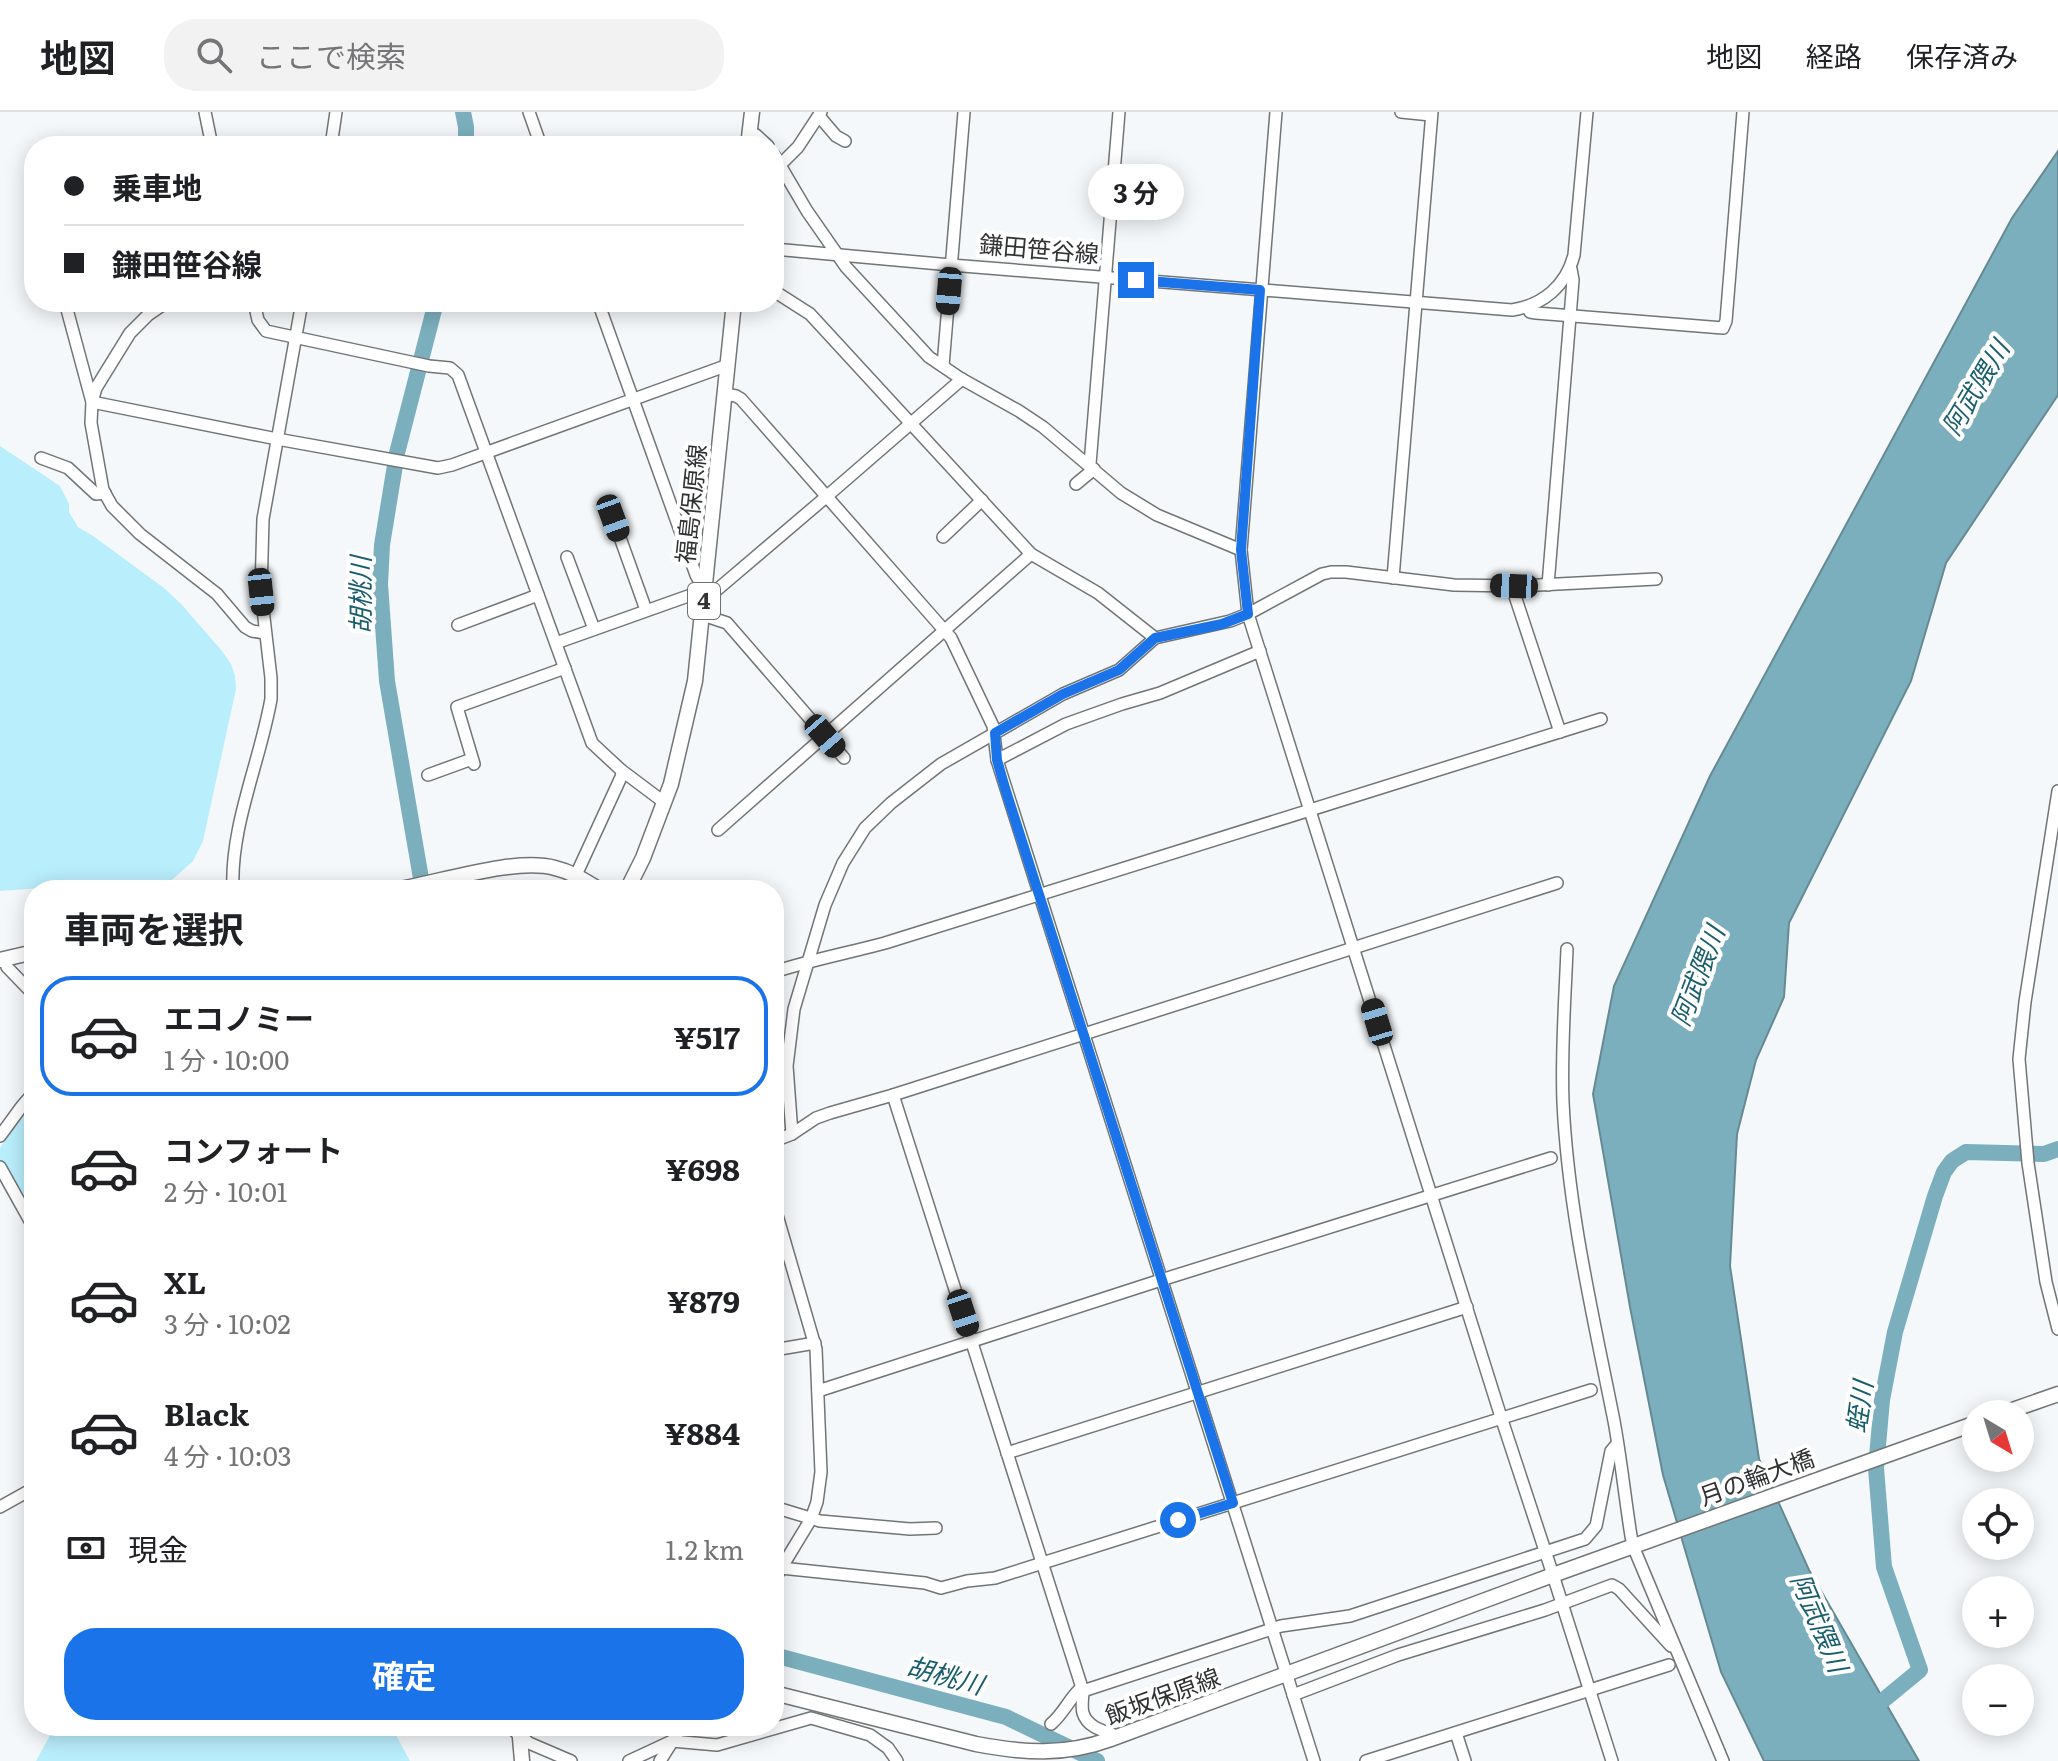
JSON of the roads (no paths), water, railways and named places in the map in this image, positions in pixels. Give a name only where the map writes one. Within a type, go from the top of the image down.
[{"type":"main road","points":[[749,136],[752,112]]},
{"type":"main road","name":"福島保原線","points":[[632,880],[665,803],[680,754],[692,696],[733,312]]},
{"type":"main road","points":[[448,880],[525,865],[550,867],[584,880]]},
{"type":"main road","points":[[4,965],[24,956]]},
{"type":"main road","points":[[2034,1402],[2058,1394]]},
{"type":"main road","name":"月の輪大橋","points":[[1553,1575],[1962,1428]]},
{"type":"main road","name":"飯坂保原線","points":[[784,1695],[984,1746],[1044,1755],[1088,1747],[1114,1738],[1553,1575]]},
{"type":"main road","points":[[520,1736],[522,1761]]},
{"type":"street","points":[[205,112],[210,136]]},
{"type":"street","points":[[332,136],[336,112]]},
{"type":"street","points":[[529,112],[537,136]]},
{"type":"street","points":[[943,366],[964,112]]},
{"type":"street","points":[[1076,484],[1092,466],[1119,112]]},
{"type":"street","points":[[1276,112],[1241,550],[1248,614],[1612,1761]]},
{"type":"street","points":[[1393,578],[1432,114],[1401,112]]},
{"type":"street","points":[[1527,307],[1551,295],[1571,268],[1587,112]]},
{"type":"street","name":"鎌田笹谷線","points":[[784,250],[1416,303],[1512,310],[1527,307],[1530,312],[1536,313],[1718,329],[1724,327],[1743,112]]},
{"type":"street","points":[[784,156],[798,147],[820,114],[836,136],[845,141]]},
{"type":"street","points":[[784,172],[846,267],[929,357],[1043,427],[1121,493],[1157,515],[1241,550]]},
{"type":"street","points":[[1548,585],[1573,280],[1571,268]]},
{"type":"street","points":[[784,297],[810,314],[1031,554],[1098,593],[1155,638]]},
{"type":"street","points":[[68,312],[92,402],[92,434],[105,493],[112,506],[140,534],[217,594],[245,627],[265,633]]},
{"type":"street","points":[[92,402],[96,388],[123,341],[154,312]]},
{"type":"street","points":[[256,312],[263,330],[454,370],[592,743],[621,770],[665,803]]},
{"type":"street","points":[[233,880],[237,838],[271,699],[261,580],[263,519],[300,312]]},
{"type":"street","points":[[602,312],[696,575],[705,591],[712,594],[962,379]]},
{"type":"street","points":[[92,402],[438,468],[728,365]]},
{"type":"street","points":[[725,394],[741,399],[944,630],[958,652],[995,733],[997,760],[1039,896],[1314,1761]]},
{"type":"street","points":[[41,458],[63,465],[96,494],[105,493]]},
{"type":"street","points":[[943,537],[982,500]]},
{"type":"street","points":[[613,518],[646,610]]},
{"type":"street","points":[[718,830],[1031,554]]},
{"type":"street","points":[[567,557],[594,629]]},
{"type":"street","points":[[792,1134],[787,1066],[794,1009],[825,905],[843,863],[865,828],[928,774],[1063,694],[1119,670],[1155,638],[1222,624],[1248,614],[1322,574],[1346,572],[1454,585],[1514,586],[1656,579]]},
{"type":"street","points":[[1514,586],[1560,732]]},
{"type":"street","points":[[556,643],[705,591]]},
{"type":"street","points":[[458,625],[538,595]]},
{"type":"street","points":[[703,615],[727,623],[844,758]]},
{"type":"street","points":[[997,760],[1066,724],[1160,693],[1260,651]]},
{"type":"street","points":[[428,775],[473,762],[457,707],[565,668]]},
{"type":"street","points":[[784,969],[885,943],[1039,896],[1601,719]]},
{"type":"street","points":[[576,875],[622,775],[621,770]]},
{"type":"street","points":[[2058,791],[2019,1059],[2028,1163],[2046,1282],[2058,1329]]},
{"type":"street","points":[[784,1137],[830,1113],[1557,883]]},
{"type":"street","points":[[1567,949],[1563,1101],[1569,1170],[1579,1249],[1617,1444],[1633,1546],[1723,1761]]},
{"type":"street","points":[[4,965],[24,985]]},
{"type":"street","points":[[893,1095],[1083,1691],[1083,1713],[1098,1729],[1112,1734],[1114,1738]]},
{"type":"street","points":[[0,1136],[24,1104]]},
{"type":"street","points":[[818,1391],[1551,1158]]},
{"type":"street","points":[[0,1167],[24,1210]]},
{"type":"street","points":[[784,1238],[818,1358],[821,1472],[811,1519],[784,1563]]},
{"type":"street","points":[[1007,1453],[1467,1307]]},
{"type":"street","points":[[784,1348],[815,1343]]},
{"type":"street","points":[[784,1568],[897,1579],[941,1588],[995,1578],[1591,1390]]},
{"type":"street","points":[[1051,1724],[1079,1690],[1272,1629],[1298,1622],[1350,1616],[1585,1539],[1594,1530],[1611,1451],[1617,1444]]},
{"type":"street","points":[[0,1507],[24,1494]]},
{"type":"street","points":[[784,1510],[811,1519],[910,1529],[936,1528]]},
{"type":"street","points":[[1293,1695],[1398,1655],[1545,1610],[1612,1585],[1676,1648]]},
{"type":"street","points":[[1366,1761],[1669,1665]]},
{"type":"street","points":[[784,1726],[811,1718],[870,1735],[882,1743],[897,1761]]},
{"type":"street","points":[[882,1743],[887,1721]]},
{"type":"street","points":[[1456,1733],[1465,1761]]},
{"type":"street","points":[[524,1736],[529,1743],[571,1761]]},
{"type":"street","points":[[660,1761],[675,1736]]},
{"type":"street","points":[[629,1761],[672,1741],[710,1746],[750,1736]]},
{"type":"water","name":"阿武隈川","points":[[2058,151],[2058,395],[1946,563],[1911,681],[1789,923],[1784,997],[1756,1060],[1737,1134],[1730,1266],[1759,1459],[1809,1570],[1919,1761],[1764,1761],[1721,1672],[1663,1475],[1593,1094],[1614,986],[1710,776],[2012,218]]},
{"type":"waterway","name":"胡桃川","points":[[463,112],[466,136]]},
{"type":"waterway","name":"胡桃川","points":[[421,880],[387,681],[380,584],[382,545],[397,453],[433,312]]},
{"type":"waterway","name":"蛭川","points":[[1869,1712],[1920,1670],[1884,1567],[1876,1468],[1882,1400],[1895,1332],[1935,1196],[1944,1172],[1952,1161],[1966,1152],[2044,1154],[2058,1149]]},
{"type":"waterway","name":"胡桃川","points":[[784,1658],[1006,1717],[1097,1761]]}]
